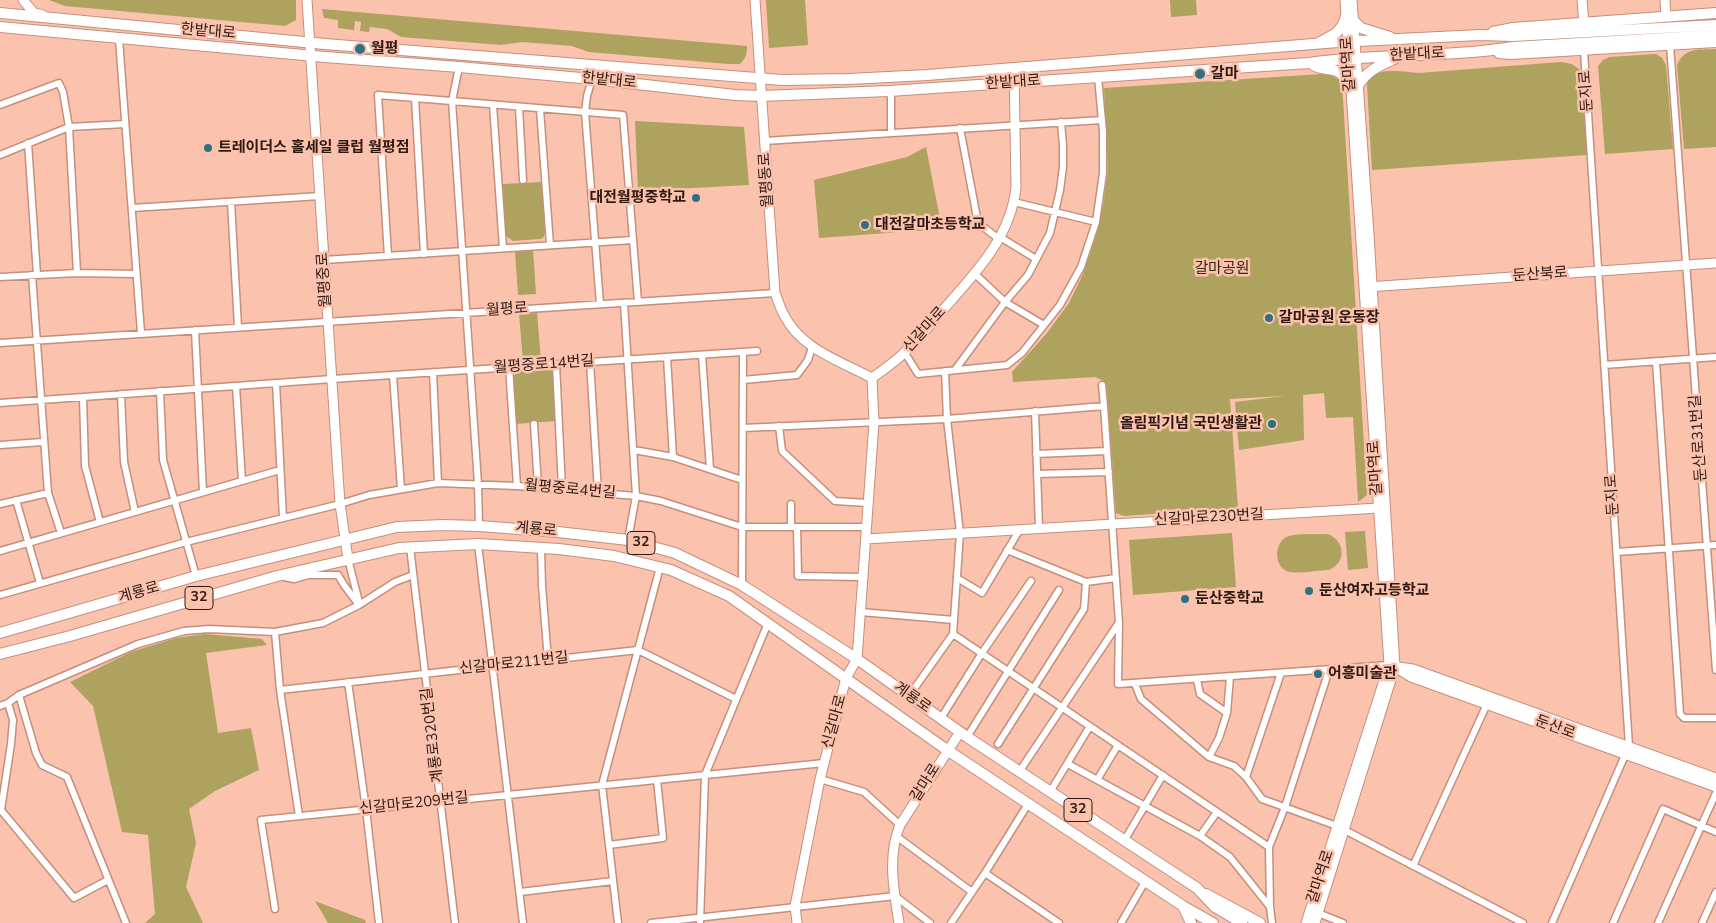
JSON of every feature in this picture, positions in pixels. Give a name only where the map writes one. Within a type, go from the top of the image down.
[{"type":"main road","name":"한밭대로","points":[[0,13],[310,42],[782,80],[849,79],[1029,67],[1351,42],[1480,35],[1513,36],[1716,24]]},
{"type":"main road","points":[[1480,35],[1513,28],[1716,13]]},
{"type":"main road","points":[[1308,46],[1336,34],[1350,18],[1361,28],[1398,40]]},
{"type":"main road","points":[[0,27],[26,30]]},
{"type":"main road","name":"한밭대로","points":[[26,30],[311,56],[592,78],[735,95],[761,96],[889,91],[1310,63],[1352,58],[1483,52],[1513,47],[1716,35]]},
{"type":"main road","points":[[1483,52],[1511,54],[1584,51],[1716,42]]},
{"type":"main road","points":[[1310,63],[1317,67],[1331,68],[1337,71],[1354,86],[1369,72],[1401,55]]},
{"type":"main road","name":"계룡로","points":[[0,633],[196,576],[397,528],[443,525],[479,526],[628,540],[675,553],[742,585],[857,659],[1019,772],[1197,888],[1216,907],[1242,923]]},
{"type":"main road","name":"계룡로","points":[[0,654],[70,636],[277,576],[399,548],[443,544],[541,548],[614,556],[660,566],[729,596],[947,750],[1183,906],[1213,923]]},
{"type":"main road","name":"32","points":[[1197,888],[1260,923]]},
{"type":"main road","points":[[1183,906],[1190,923]]},
{"type":"street","points":[[23,0],[34,13],[66,19]]},
{"type":"street","name":"월평중로","points":[[307,0],[340,504],[348,559]]},
{"type":"street","name":"월평동로","points":[[755,0],[775,293],[784,315],[800,337],[812,347],[872,378]]},
{"type":"street","name":"갈마역로","points":[[1345,0],[1350,18]]},
{"type":"street","name":"갈마역로","points":[[1315,923],[1341,828],[1392,666],[1351,42],[1350,18],[1352,0]]},
{"type":"street","points":[[1582,0],[1584,23]]},
{"type":"street","points":[[1665,0],[1666,16]]},
{"type":"street","points":[[0,32],[26,30]]},
{"type":"street","points":[[119,39],[141,334]]},
{"type":"street","name":"둔산로31번길","points":[[1670,45],[1716,670]]},
{"type":"street","name":"둔지로","points":[[1552,923],[1627,750],[1617,552],[1584,51]]},
{"type":"street","points":[[460,67],[452,101],[478,484],[479,526]]},
{"type":"street","name":"신갈마로","points":[[797,923],[795,906],[820,779],[846,678],[857,659],[862,612],[874,423],[872,378],[905,353],[975,274],[1000,238],[1008,221],[1014,202],[1016,164],[1014,68]]},
{"type":"street","points":[[905,353],[918,374],[1007,364],[1022,353],[1060,305],[1081,267],[1096,222],[1103,173],[1102,120],[1098,77]]},
{"type":"street","points":[[592,78],[585,112],[600,304]]},
{"type":"street","points":[[0,106],[59,83],[63,92],[69,127],[77,273]]},
{"type":"street","points":[[889,91],[891,97],[891,132]]},
{"type":"street","points":[[388,256],[378,95],[623,115],[638,302]]},
{"type":"street","points":[[415,98],[424,254]]},
{"type":"street","points":[[493,105],[503,248]]},
{"type":"street","points":[[519,107],[523,180]]},
{"type":"street","points":[[540,109],[550,245]]},
{"type":"street","points":[[764,141],[1102,120]]},
{"type":"street","points":[[955,370],[1005,302],[1028,276],[1050,233],[1056,213],[1063,167],[1064,146],[1061,122]]},
{"type":"street","points":[[0,155],[69,127],[125,124]]},
{"type":"street","points":[[960,128],[978,222],[1000,238],[1036,259]]},
{"type":"street","points":[[28,143],[43,442],[48,493],[61,533]]},
{"type":"street","points":[[132,208],[320,196]]},
{"type":"street","points":[[231,202],[238,327]]},
{"type":"street","points":[[1014,202],[1096,222]]},
{"type":"street","points":[[324,260],[633,240]]},
{"type":"street","name":"둔산북로","points":[[1368,287],[1716,263]]},
{"type":"street","points":[[0,277],[77,273],[136,274]]},
{"type":"street","points":[[975,274],[1005,302],[1044,325]]},
{"type":"street","name":"갈마역로","points":[[1368,287],[1378,508],[1392,666]]},
{"type":"street","name":"월평로","points":[[0,343],[775,293]]},
{"type":"street","points":[[624,302],[636,496],[628,540]]},
{"type":"street","points":[[195,330],[203,492]]},
{"type":"street","points":[[743,380],[797,375],[808,360],[812,347]]},
{"type":"street","name":"월평중로14번길","points":[[0,403],[757,351]]},
{"type":"street","points":[[742,585],[743,352]]},
{"type":"street","points":[[702,354],[710,469]]},
{"type":"street","points":[[667,357],[673,457]]},
{"type":"street","points":[[1604,365],[1716,358]]},
{"type":"street","points":[[590,362],[598,492]]},
{"type":"street","points":[[1656,362],[1680,714],[1684,718],[1716,718]]},
{"type":"street","points":[[556,364],[562,489]]},
{"type":"street","points":[[509,367],[517,486]]},
{"type":"street","points":[[433,372],[438,483]]},
{"type":"street","points":[[909,696],[954,634],[960,533],[947,419],[944,372]]},
{"type":"street","points":[[393,375],[401,489]]},
{"type":"street","points":[[276,383],[283,518]]},
{"type":"street","points":[[1102,385],[1119,622],[1118,684],[1392,666]]},
{"type":"street","points":[[236,386],[242,481]]},
{"type":"street","points":[[160,391],[163,460],[173,501],[196,576]]},
{"type":"street","points":[[121,394],[124,462],[135,512]]},
{"type":"street","points":[[83,397],[85,466],[100,522]]},
{"type":"street","points":[[743,428],[947,419],[1035,410],[1104,406]]},
{"type":"street","points":[[1035,410],[1039,528]]},
{"type":"street","points":[[534,424],[538,487]]},
{"type":"street","points":[[780,426],[782,451],[835,501],[868,503]]},
{"type":"street","points":[[0,445],[43,442]]},
{"type":"street","points":[[634,450],[673,457],[742,480]]},
{"type":"street","points":[[1036,454],[1107,451]]},
{"type":"street","points":[[0,551],[280,470]]},
{"type":"street","points":[[1037,474],[1109,472]]},
{"type":"street","name":"월평중로4번길","points":[[0,594],[186,542],[340,504],[368,495],[438,483],[538,487],[636,496],[661,501],[742,527],[866,527]]},
{"type":"street","points":[[0,504],[48,493]]},
{"type":"street","points":[[16,500],[40,583]]},
{"type":"street","points":[[791,504],[798,576],[864,577]]},
{"type":"street","name":"신갈마로230번길","points":[[866,539],[1378,508]]},
{"type":"street","points":[[957,578],[982,593],[1020,529]]},
{"type":"street","points":[[478,544],[523,923]]},
{"type":"street","points":[[1617,552],[1716,545]]},
{"type":"street","name":"계룡로320번길","points":[[410,547],[455,923]]},
{"type":"street","name":"계룡로","points":[[541,548],[548,660]]},
{"type":"street","points":[[1007,550],[1086,582],[1116,578]]},
{"type":"street","points":[[348,559],[359,605]]},
{"type":"street","points":[[618,923],[602,785],[660,566]]},
{"type":"street","points":[[277,576],[294,579],[308,575],[338,575],[359,605]]},
{"type":"street","points":[[0,706],[19,695],[138,644],[184,631],[209,629],[275,632],[323,623],[359,605],[395,582],[413,575]]},
{"type":"street","points":[[940,718],[1031,581]]},
{"type":"street","points":[[998,744],[1084,609],[1086,582]]},
{"type":"street","points":[[964,734],[1009,671],[1059,590]]},
{"type":"street","points":[[862,612],[954,620]]},
{"type":"street","points":[[1019,772],[1119,622]]},
{"type":"street","points":[[699,920],[705,775],[768,623]]},
{"type":"street","points":[[275,632],[280,690],[299,816]]},
{"type":"street","points":[[954,634],[1269,847]]},
{"type":"street","points":[[638,650],[736,699]]},
{"type":"street","name":"신갈마로211번길","points":[[280,690],[638,650]]},
{"type":"street","name":"둔산로","points":[[1392,666],[1411,677],[1487,704],[1716,778]]},
{"type":"street","name":"둔산로","points":[[1392,666],[1413,668],[1627,750],[1716,787]]},
{"type":"street","points":[[1272,923],[1269,847],[1285,807],[1329,670]]},
{"type":"street","points":[[1246,777],[1281,673]]},
{"type":"street","points":[[1209,757],[1219,738],[1227,713],[1230,677]]},
{"type":"street","points":[[1197,680],[1200,694],[1227,713]]},
{"type":"street","points":[[348,682],[366,809],[379,923]]},
{"type":"street","points":[[1135,684],[1141,699],[1209,757],[1234,766],[1246,777],[1262,799],[1341,828],[1522,923]]},
{"type":"street","points":[[19,695],[36,753],[42,765],[67,778],[126,923]]},
{"type":"street","points":[[8,703],[13,720],[0,809],[74,898],[108,880]]},
{"type":"street","points":[[1413,866],[1487,704]]},
{"type":"street","points":[[1050,792],[1090,726]]},
{"type":"street","name":"갈마로","points":[[899,923],[893,868],[896,836],[900,825],[947,750],[964,734]]},
{"type":"street","points":[[1097,780],[1118,745]]},
{"type":"street","name":"신갈마로209번길","points":[[275,909],[261,820],[824,763]]},
{"type":"street","points":[[1068,764],[1200,836],[1230,856],[1270,907]]},
{"type":"street","points":[[1124,841],[1163,775]]},
{"type":"street","points":[[820,779],[864,792],[900,825]]},
{"type":"street","points":[[609,845],[663,838],[657,780]]},
{"type":"street","points":[[1658,923],[1716,793]]},
{"type":"street","points":[[951,923],[1028,804]]},
{"type":"street","points":[[1613,923],[1663,809],[1716,832]]},
{"type":"street","points":[[1200,836],[1217,812]]},
{"type":"street","name":"갈마역로","points":[[1306,923],[1341,828]]},
{"type":"street","points":[[896,836],[972,892]]},
{"type":"street","points":[[985,872],[1059,923]]},
{"type":"street","points":[[1121,923],[1146,880]]},
{"type":"street","points":[[520,892],[613,881]]},
{"type":"street","points":[[1702,923],[1716,892]]},
{"type":"street","points":[[651,923],[699,920],[795,906],[895,896],[930,923]]},
{"type":"street","points":[[1318,913],[1343,923]]},
{"type":"green space","points":[[49,0],[296,0],[296,20],[285,26],[65,6]]},
{"type":"green space","points":[[766,0],[805,0],[808,45],[769,48]]},
{"type":"green space","points":[[1170,0],[1196,0],[1197,15],[1171,17]]},
{"type":"green space","points":[[322,9],[747,46],[747,51],[745,58],[740,64],[728,64],[589,52],[572,46],[522,42],[501,45],[401,37],[387,29],[370,27],[369,32],[360,31],[361,22],[355,21],[354,30],[338,28],[338,20],[324,18]]},
{"type":"green space","points":[[1716,49],[1716,147],[1684,149],[1677,65],[1680,59],[1688,52]]},
{"type":"green space","points":[[1656,54],[1662,58],[1666,65],[1673,149],[1605,154],[1598,66],[1609,57]]},
{"type":"green space","points":[[1561,62],[1572,64],[1580,70],[1587,155],[1372,170],[1367,85],[1375,75],[1389,71],[1419,73]]},
{"type":"green space","name":"갈마공원","points":[[1322,74],[1331,75],[1342,82],[1367,495],[1358,502],[1353,417],[1326,418],[1324,393],[1303,395],[1304,440],[1239,450],[1235,402],[1284,396],[1230,399],[1238,508],[1124,516],[1116,513],[1107,387],[1104,381],[1095,377],[1013,382],[1012,372],[1047,333],[1069,303],[1083,274],[1095,239],[1103,206],[1108,169],[1104,88]]},
{"type":"green space","points":[[635,121],[744,127],[749,185],[638,191]]},
{"type":"green space","points":[[926,147],[942,229],[819,238],[814,180],[907,157]]},
{"type":"green space","points":[[542,182],[545,233],[543,238],[513,241],[506,236],[503,184]]},
{"type":"green space","points":[[533,249],[536,294],[518,295],[515,250]]},
{"type":"green space","points":[[537,313],[541,360],[523,361],[519,314]]},
{"type":"green space","points":[[554,367],[557,421],[514,424],[511,370]]},
{"type":"green space","points":[[1365,531],[1368,568],[1348,570],[1345,532]]},
{"type":"green space","points":[[1232,533],[1236,587],[1133,595],[1129,540]]},
{"type":"green space","points":[[1328,534],[1338,541],[1342,552],[1339,562],[1329,570],[1290,572],[1280,566],[1277,555],[1280,543],[1284,539],[1289,536]]},
{"type":"green space","points":[[205,634],[262,639],[267,645],[206,653],[218,733],[251,728],[259,770],[215,791],[189,809],[196,843],[186,887],[203,923],[145,923],[155,914],[148,835],[122,832],[93,706],[70,682],[131,652],[176,638]]},
{"type":"green space","points":[[315,901],[365,920],[366,923],[328,923]]},
{"type":"place","name":"월평","points":[[360,49]]},
{"type":"place","name":"갈마","points":[[1200,74]]},
{"type":"place","name":"트레이더스 홀세일 클럽 월평점","points":[[208,148]]},
{"type":"place","name":"대전월평중학교","points":[[696,198]]},
{"type":"place","name":"대전갈마초등학교","points":[[865,225]]},
{"type":"place","name":"갈마공원 운동장","points":[[1269,318]]},
{"type":"place","name":"올림픽기념 국민생활관","points":[[1272,424]]},
{"type":"place","name":"둔산여자고등학교","points":[[1309,591]]},
{"type":"place","name":"둔산중학교","points":[[1185,599]]},
{"type":"place","name":"어흥미술관","points":[[1318,674]]}]
